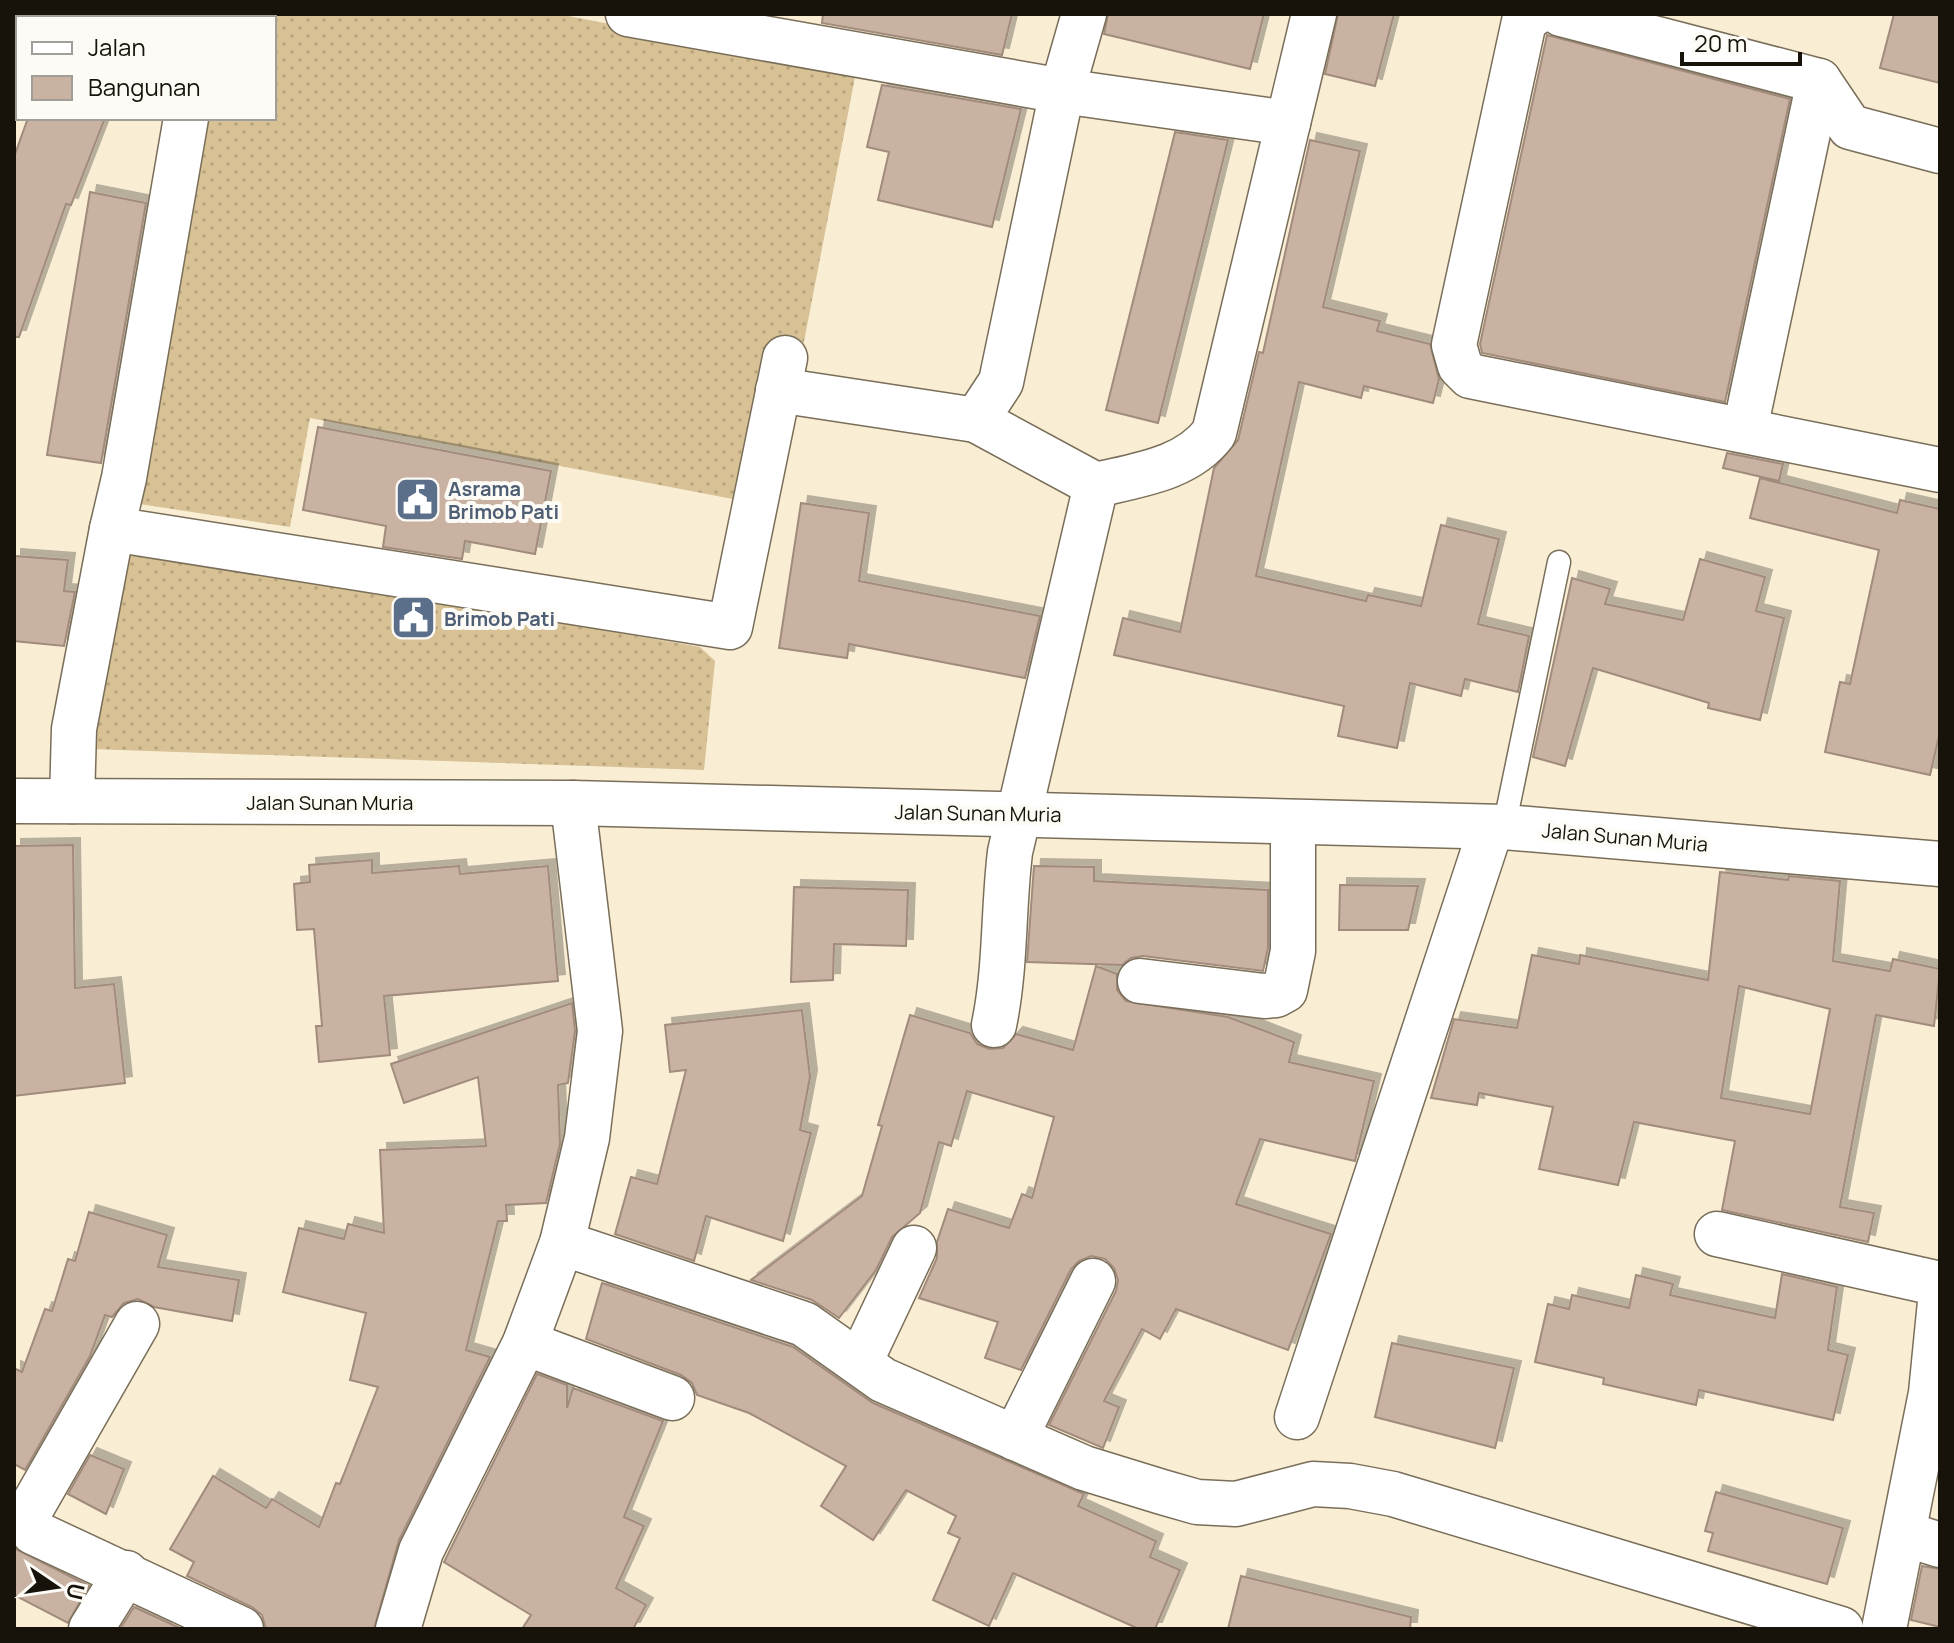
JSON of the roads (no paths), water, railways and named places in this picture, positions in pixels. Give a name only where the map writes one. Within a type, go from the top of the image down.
[{"type":"street","points":[[628,14],[1062,91],[1288,123]]},
{"type":"street","points":[[976,420],[1001,382],[1062,91],[1084,14]]},
{"type":"street","points":[[112,529],[730,627],[781,374],[976,420],[1096,485],[1182,462],[1201,452],[1214,433],[1314,14]]},
{"type":"street","points":[[1534,14],[1525,17],[1454,345],[1460,366],[1470,376],[1940,470]]},
{"type":"street","points":[[1561,14],[1819,81],[1850,127],[1940,151]]},
{"type":"street","points":[[1745,429],[1819,81]]},
{"type":"street","points":[[72,801],[74,729],[124,478],[186,120]]},
{"type":"street","points":[[994,1025],[1004,978],[1005,896],[1020,814],[1096,485]]},
{"type":"street","name":"Jalan Sunan Muria","points":[[14,801],[573,803],[1498,828],[1940,864]]},
{"type":"street","points":[[398,1629],[421,1551],[525,1343],[562,1243],[587,1138],[600,1031],[573,803]]},
{"type":"street","points":[[1140,981],[1264,996],[1285,990],[1293,951],[1293,822]]},
{"type":"street","points":[[1297,1417],[1498,828]]},
{"type":"street","points":[[1717,1234],[1940,1284]]},
{"type":"street","points":[[562,1243],[804,1324],[883,1380],[1084,1468],[1197,1502],[1236,1504],[1313,1484],[1350,1486],[1393,1494],[1841,1629]]},
{"type":"street","points":[[860,1362],[914,1248]]},
{"type":"street","points":[[1015,1438],[1093,1281]]},
{"type":"street","points":[[1884,1629],[1923,1540],[1940,1302]]},
{"type":"street","points":[[137,1324],[28,1514],[27,1523],[33,1532],[241,1629]]},
{"type":"street","points":[[525,1343],[672,1398]]},
{"type":"street","points":[[91,1629],[126,1573]]},
{"type":"lane","points":[[1498,828],[1559,562]]},
{"type":"place","name":"Asrama Brimob Pati","points":[[417,499]]},
{"type":"place","name":"Brimob Pati","points":[[413,618]]}]
